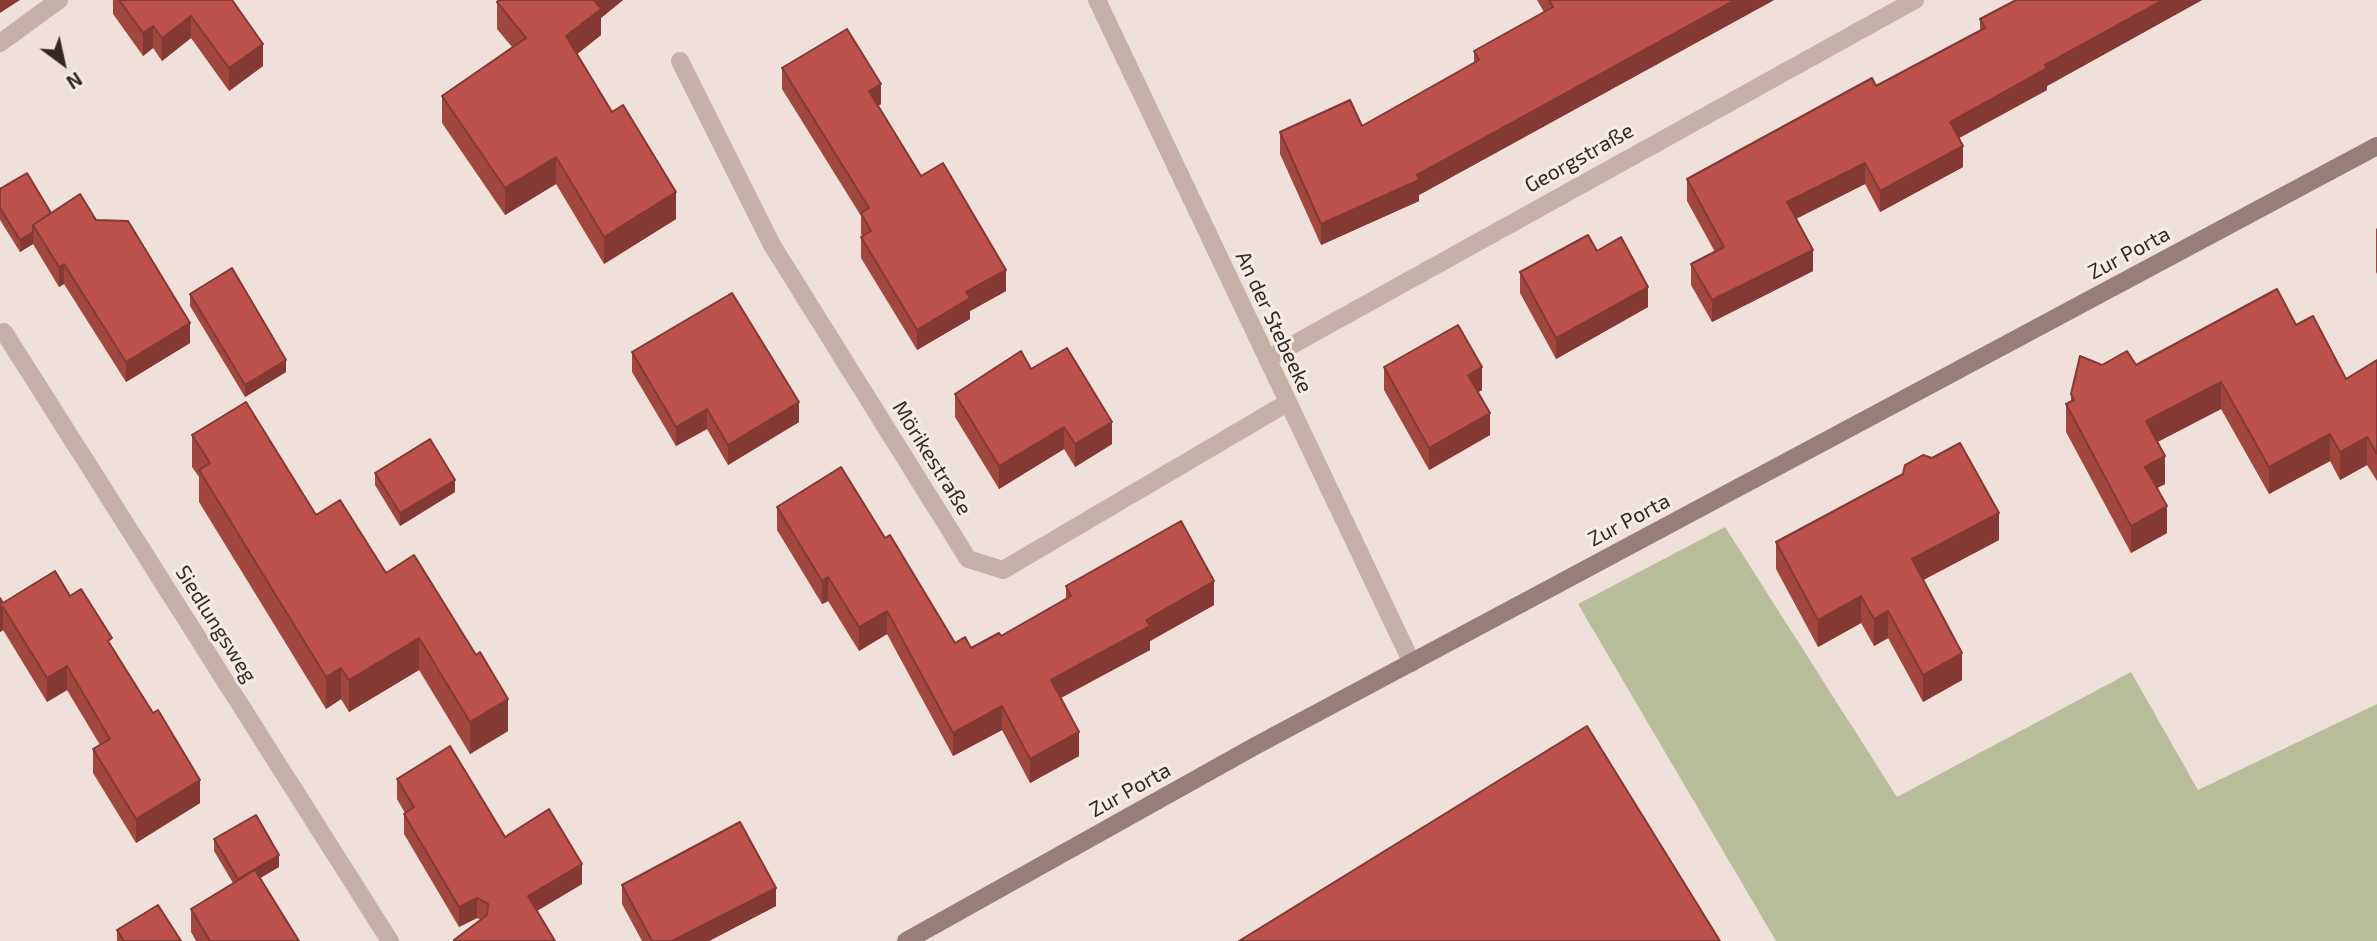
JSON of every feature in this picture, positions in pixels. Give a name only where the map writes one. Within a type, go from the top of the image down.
[{"type":"main road","name":"Zur Porta","points":[[906,941],[1412,663],[2377,146]]},
{"type":"street","points":[[0,43],[59,0]]},
{"type":"street","name":"An der Stebeeke","points":[[1097,0],[1412,663]]},
{"type":"street","name":"Georgstraße","points":[[1267,359],[1915,0]]},
{"type":"street","name":"Mörikestraße","points":[[680,61],[772,244],[968,559],[1003,570],[1287,403]]},
{"type":"street","name":"Siedlungsweg","points":[[4,332],[390,941]]},
{"type":"green space","points":[[1725,527],[1897,797],[2131,672],[2198,790],[2377,704],[2377,941],[1776,941],[1578,604]]},
{"type":"building","points":[[119,0],[232,0],[263,44],[229,68],[191,16],[162,38],[153,26],[143,33]]},
{"type":"building","points":[[594,0],[601,9],[566,36],[612,112],[623,105],[676,192],[604,237],[556,157],[505,188],[442,96],[526,38],[497,2]]},
{"type":"building","points":[[1549,0],[1735,0],[1417,175],[1419,180],[1321,224],[1280,132],[1350,100],[1362,126],[1479,60],[1474,51],[1553,7]]},
{"type":"building","points":[[2016,0],[2163,0],[2045,65],[2047,68],[1950,122],[1963,146],[1880,191],[1865,163],[1787,202],[1813,250],[1712,300],[1691,264],[1724,247],[1687,179],[1872,78],[1876,86],[1985,28],[1980,19]]},
{"type":"building","points":[[847,29],[881,84],[869,91],[921,176],[943,163],[1006,270],[966,292],[970,298],[917,330],[861,237],[871,231],[861,213],[869,208],[782,68]]},
{"type":"building","points":[[27,173],[51,213],[33,225],[33,232],[20,240],[0,208],[0,189]]},
{"type":"building","points":[[80,194],[96,220],[128,221],[190,323],[126,362],[64,264],[59,267],[33,225]]},
{"type":"building","points":[[1588,235],[1597,251],[1621,237],[1648,287],[1556,338],[1520,272]]},
{"type":"building","points":[[232,268],[286,360],[245,385],[190,294]]},
{"type":"building","points":[[2277,289],[2296,325],[2313,316],[2346,379],[2377,360],[2377,454],[2367,437],[2340,452],[2330,434],[2269,467],[2221,382],[2146,421],[2165,456],[2145,467],[2167,506],[2131,526],[2066,404],[2074,400],[2071,394],[2080,356],[2102,365],[2127,351],[2136,365]]},
{"type":"building","points":[[732,293],[799,402],[728,445],[707,409],[676,427],[632,352]]},
{"type":"building","points":[[1458,325],[1482,367],[1468,375],[1490,413],[1429,448],[1384,367]]},
{"type":"building","points":[[1067,348],[1112,422],[1075,444],[1064,427],[999,466],[955,394],[1021,351],[1031,369]]},
{"type":"building","points":[[246,402],[316,515],[340,500],[386,573],[414,555],[476,655],[480,652],[508,699],[470,722],[419,638],[349,680],[341,668],[326,677],[199,470],[210,463],[192,435]]},
{"type":"building","points":[[430,439],[455,480],[400,513],[375,473]]},
{"type":"building","points":[[1960,443],[1999,513],[1912,559],[1962,653],[1923,675],[1888,611],[1874,619],[1861,596],[1818,620],[1776,542],[1903,474],[1905,465],[1923,455],[1932,458]]},
{"type":"building","points":[[841,467],[885,538],[890,535],[955,643],[965,637],[971,648],[999,633],[1001,636],[1071,596],[1066,586],[1181,521],[1214,581],[1146,620],[1150,626],[1051,680],[1079,732],[1030,759],[1002,706],[953,733],[887,611],[859,627],[828,577],[822,581],[777,507]]},
{"type":"building","points":[[55,571],[70,596],[81,589],[112,638],[108,641],[153,713],[158,710],[200,780],[136,819],[93,749],[110,739],[67,666],[47,678],[3,607],[0,608],[0,598],[3,603]]},
{"type":"building","points":[[1587,726],[1720,941],[1239,941]]},
{"type":"building","points":[[450,746],[505,837],[549,809],[582,864],[528,896],[555,941],[454,941],[487,915],[488,904],[477,898],[459,907],[404,814],[414,807],[397,779]]},
{"type":"building","points":[[256,815],[279,855],[238,879],[214,839]]},
{"type":"building","points":[[740,822],[776,888],[672,941],[652,941],[622,885]]},
{"type":"building","points":[[255,870],[299,941],[210,941],[191,909]]},
{"type":"building","points":[[158,905],[181,941],[124,941],[117,930]]}]
